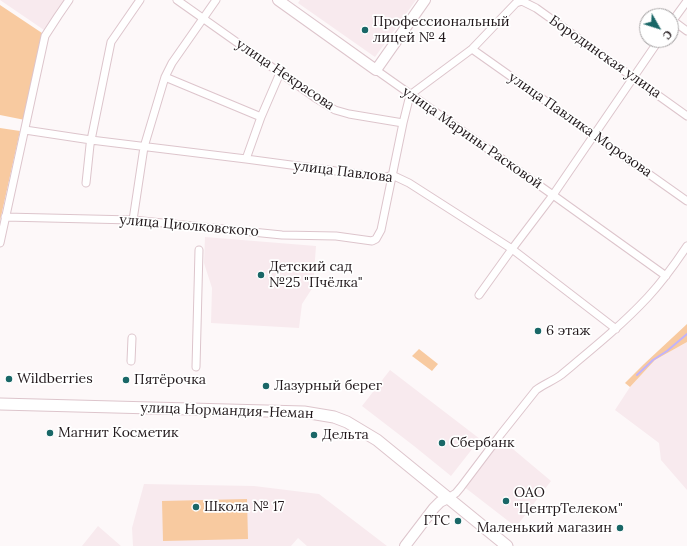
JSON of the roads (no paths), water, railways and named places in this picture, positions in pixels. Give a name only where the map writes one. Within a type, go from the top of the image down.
[{"type":"main road","name":"улица Нормандия-Неман","points":[[0,404],[304,412],[334,417],[347,422],[377,440],[507,546]]},
{"type":"street","points":[[0,243],[45,36],[69,0]]},
{"type":"street","points":[[86,183],[90,145],[111,42],[140,0]]},
{"type":"street","name":"улица Некрасова","points":[[177,0],[316,99],[335,110],[403,124]]},
{"type":"street","points":[[133,220],[144,147],[164,78],[172,63],[216,0]]},
{"type":"street","name":"улица Марины Расковой","points":[[278,0],[666,276]]},
{"type":"street","points":[[376,70],[425,0]]},
{"type":"street","points":[[392,175],[410,95],[472,49],[516,4],[522,1]]},
{"type":"street","name":"Бородинская улица","points":[[522,1],[536,8],[687,116]]},
{"type":"street","points":[[679,12],[687,1]]},
{"type":"street","points":[[479,295],[553,195],[654,48]]},
{"type":"street","name":"улица Павлика Морозова","points":[[472,49],[687,201]]},
{"type":"street","points":[[246,159],[260,117],[280,73]]},
{"type":"street","points":[[164,78],[260,117]]},
{"type":"street","name":"улица Павлова","points":[[25,130],[144,147],[381,177],[392,175],[409,183],[512,249],[616,329]]},
{"type":"street","name":"улица Циолковского","points":[[5,217],[133,220],[282,235],[336,236],[372,241],[376,239],[381,230],[392,175]]},
{"type":"street","points":[[405,546],[434,508],[440,502],[456,493],[536,390],[542,385],[556,379],[616,329],[648,297],[666,276],[687,246]]},
{"type":"street","points":[[196,367],[199,250]]},
{"type":"street","points":[[131,361],[132,338]]},
{"type":"waterway","points":[[637,375],[653,360],[667,351],[687,334]]},
{"type":"place","name":"Профессиональный лицей № 4","points":[[365,30]]},
{"type":"place","name":"Детский сад №25 \"Пчёлка\"","points":[[261,275]]},
{"type":"place","name":"6 этаж","points":[[538,331]]},
{"type":"place","name":"Wildberries","points":[[9,379]]},
{"type":"place","name":"Пятёрочка","points":[[126,380]]},
{"type":"place","name":"Лазурный берег","points":[[266,386]]},
{"type":"place","name":"Магнит Косметик","points":[[50,433]]},
{"type":"place","name":"Дельта","points":[[314,435]]},
{"type":"place","name":"Сбербанк","points":[[442,443]]},
{"type":"place","name":"ОАО \"ЦентрТелеком\"","points":[[506,501]]},
{"type":"place","name":"Школа № 17","points":[[196,507]]},
{"type":"place","name":"ГТС","points":[[458,521]]},
{"type":"place","name":"Маленький магазин","points":[[620,528]]}]
